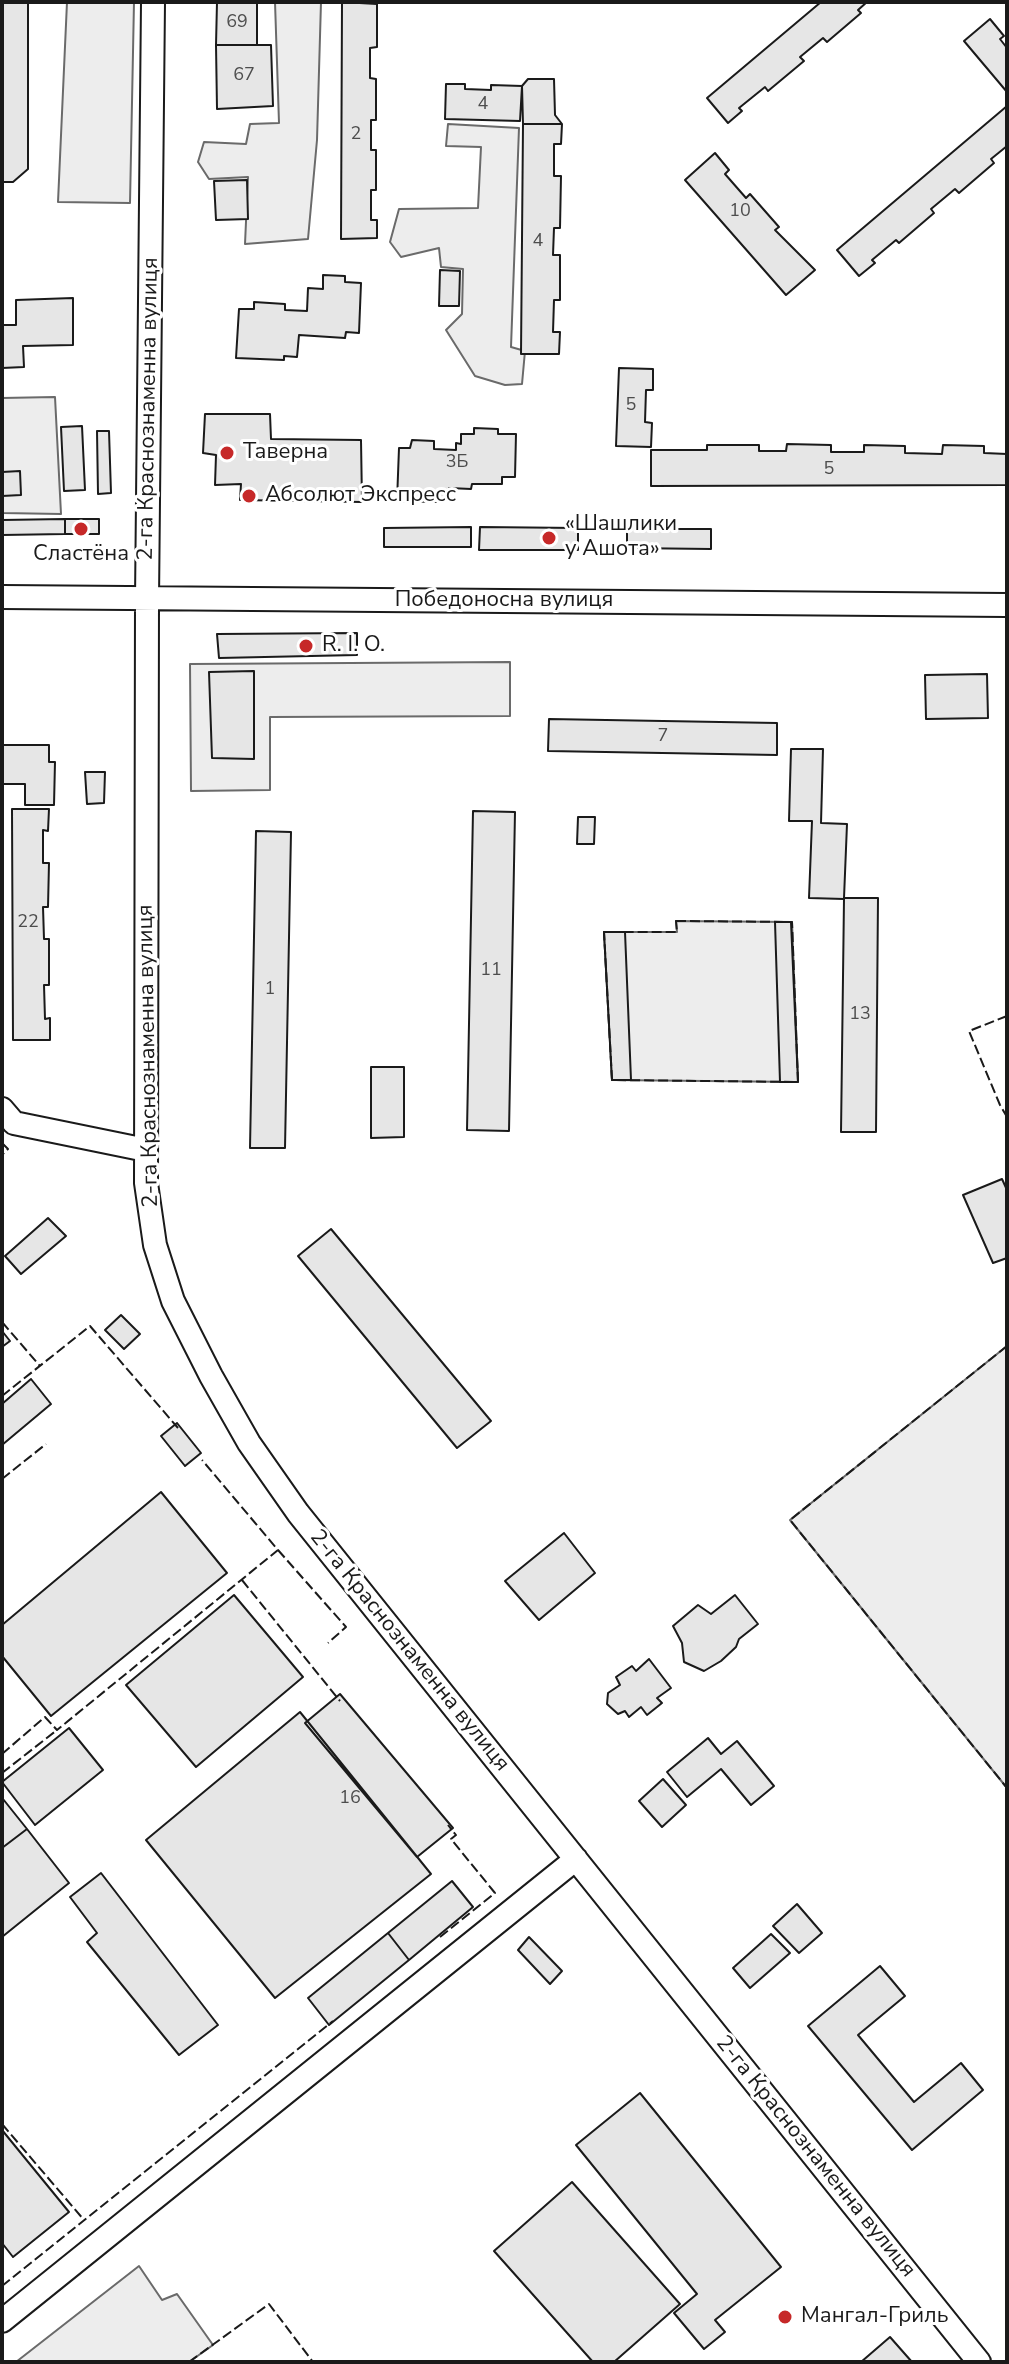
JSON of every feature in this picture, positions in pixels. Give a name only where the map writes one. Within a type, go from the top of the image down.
[{"type":"street","name":"2-га Краснознаменна вулиця","points":[[153,2],[147,599],[146,1183],[155,1245],[173,1301],[249,1443],[298,1513],[979,2362]]},
{"type":"street","name":"Победоносна вулиця","points":[[2,597],[1007,605]]},
{"type":"street","points":[[2,1109],[14,1123],[146,1150]]},
{"type":"street","points":[[2,2321],[576,1859]]},
{"type":"shaded area","points":[[67,2],[134,2],[130,203],[58,202]]},
{"type":"shaded area","points":[[275,2],[321,2],[317,140],[308,239],[245,244],[248,177],[209,179],[198,162],[204,142],[246,144],[250,124],[279,123]]},
{"type":"shaded area","points":[[448,124],[519,128],[511,347],[525,351],[522,384],[505,385],[475,376],[446,330],[462,314],[463,269],[441,267],[439,248],[401,257],[390,242],[399,209],[478,208],[481,147],[446,146]]},
{"type":"shaded area","points":[[55,397],[61,514],[2,513],[2,398]]},
{"type":"shaded area","points":[[510,662],[510,716],[270,717],[270,790],[191,791],[190,664]]},
{"type":"shaded area","points":[[676,921],[792,922],[798,1082],[612,1080],[604,932],[677,932]]},
{"type":"shaded area","points":[[1007,1346],[1007,1788],[790,1520]]},
{"type":"shaded area","points":[[139,2266],[162,2300],[177,2294],[213,2345],[189,2362],[16,2362]]},
{"type":"building","points":[[2,2],[28,2],[28,169],[13,182],[2,182]]},
{"type":"building","points":[[217,2],[257,2],[257,45],[216,45]]},
{"type":"building","points":[[342,2],[377,4],[377,47],[370,48],[370,78],[376,79],[376,120],[371,120],[371,150],[376,150],[376,190],[371,190],[371,220],[377,220],[377,238],[341,239]]},
{"type":"building","points":[[821,2],[867,2],[858,10],[861,13],[827,42],[823,38],[800,57],[804,61],[768,91],[765,87],[739,108],[742,111],[728,123],[707,98]]},
{"type":"building","points":[[990,19],[1004,36],[1000,39],[1007,48],[1007,92],[964,41]]},
{"type":"building","points":[[216,45],[271,45],[273,106],[217,109]]},
{"type":"building","points":[[528,79],[554,79],[555,115],[562,124],[523,124],[522,86]]},
{"type":"building","points":[[446,84],[465,84],[465,89],[491,90],[491,85],[522,86],[520,121],[445,119]]},
{"type":"building","points":[[1007,106],[1007,146],[991,159],[994,163],[959,193],[955,189],[931,209],[934,213],[899,243],[896,240],[872,260],[875,263],[859,276],[837,250]]},
{"type":"building","points":[[523,124],[562,124],[561,144],[554,144],[554,176],[561,176],[560,228],[554,228],[553,255],[560,255],[560,300],[554,300],[553,332],[560,332],[559,354],[521,354]]},
{"type":"building","points":[[715,153],[729,170],[725,174],[746,198],[750,194],[779,227],[775,230],[815,270],[786,295],[685,180]]},
{"type":"building","points":[[247,180],[248,219],[216,220],[214,181]]},
{"type":"building","points":[[440,270],[460,271],[459,306],[439,306]]},
{"type":"building","points":[[323,275],[345,276],[345,282],[361,283],[359,333],[346,332],[345,338],[299,335],[297,357],[284,356],[284,360],[236,358],[239,309],[254,309],[254,302],[285,304],[285,310],[307,311],[308,288],[323,289]]},
{"type":"building","points":[[73,298],[73,345],[23,346],[24,367],[2,368],[2,325],[16,325],[16,300]]},
{"type":"building","points":[[619,368],[653,369],[653,390],[646,390],[645,422],[652,423],[651,447],[616,446]]},
{"type":"building","points":[[205,414],[270,414],[271,439],[361,440],[362,502],[240,500],[241,484],[215,485],[216,455],[203,453]]},
{"type":"building","points":[[82,426],[85,490],[64,491],[61,427]]},
{"type":"building","points":[[474,428],[498,429],[498,434],[516,434],[515,477],[502,477],[502,484],[472,484],[471,489],[449,488],[448,498],[436,498],[436,502],[397,501],[399,448],[410,448],[412,440],[434,441],[434,449],[456,450],[456,443],[461,444],[461,434],[474,434]]},
{"type":"building","points":[[97,431],[109,431],[111,493],[98,494]]},
{"type":"building","points":[[787,444],[831,445],[831,452],[864,452],[864,445],[905,446],[905,453],[942,454],[943,445],[984,446],[984,453],[1007,454],[1007,485],[651,486],[651,450],[707,450],[707,445],[759,445],[759,451],[786,451]]},
{"type":"building","points":[[20,471],[21,495],[2,496],[2,472]]},
{"type":"building","points":[[65,519],[65,534],[2,535],[2,520]]},
{"type":"building","points":[[65,519],[99,519],[99,534],[65,534]]},
{"type":"building","points":[[471,527],[471,547],[384,547],[384,528]]},
{"type":"building","points":[[480,527],[578,528],[578,550],[479,550]]},
{"type":"building","points":[[627,529],[711,529],[711,549],[627,548]]},
{"type":"building","points":[[357,633],[357,655],[219,658],[217,634]]},
{"type":"building","points":[[254,671],[254,759],[212,758],[209,672]]},
{"type":"building","points":[[987,674],[988,718],[926,719],[925,675]]},
{"type":"building","points":[[549,719],[777,723],[777,755],[548,751]]},
{"type":"building","points":[[2,745],[49,745],[49,762],[55,762],[54,805],[25,805],[25,784],[2,784]]},
{"type":"building","points":[[791,749],[823,749],[821,823],[847,824],[844,898],[878,898],[876,1132],[841,1132],[844,899],[809,898],[812,821],[789,821]]},
{"type":"building","points":[[85,772],[105,772],[104,803],[87,804]]},
{"type":"building","points":[[12,809],[49,809],[48,831],[43,830],[43,863],[49,863],[48,907],[43,907],[44,939],[49,939],[49,985],[44,985],[45,1019],[50,1018],[50,1040],[13,1040]]},
{"type":"building","points":[[473,811],[515,812],[509,1131],[467,1130]]},
{"type":"building","points":[[578,817],[595,817],[594,844],[577,844]]},
{"type":"building","points":[[256,831],[291,832],[285,1148],[250,1148]]},
{"type":"building","points":[[775,922],[791,922],[798,1082],[780,1082]]},
{"type":"building","points":[[604,932],[625,932],[631,1080],[612,1080]]},
{"type":"building","points":[[371,1067],[404,1067],[404,1137],[371,1138]]},
{"type":"building","points":[[1002,1179],[1007,1190],[1007,1258],[993,1263],[963,1195]]},
{"type":"building","points":[[48,1218],[66,1236],[21,1274],[5,1256]]},
{"type":"building","points":[[331,1229],[491,1421],[457,1448],[298,1256]]},
{"type":"building","points":[[121,1315],[140,1334],[124,1349],[105,1330]]},
{"type":"building","points":[[2,1331],[10,1341],[2,1347]]},
{"type":"building","points":[[31,1379],[51,1404],[2,1445],[2,1404]]},
{"type":"building","points":[[177,1423],[201,1453],[185,1466],[161,1436]]},
{"type":"building","points":[[161,1492],[227,1573],[51,1716],[2,1656],[2,1625]]},
{"type":"building","points":[[564,1533],[595,1573],[539,1620],[505,1581]]},
{"type":"building","points":[[234,1595],[303,1677],[196,1767],[126,1685]]},
{"type":"building","points":[[735,1595],[758,1624],[739,1639],[736,1647],[721,1661],[704,1671],[684,1662],[682,1643],[673,1626],[698,1605],[711,1614]]},
{"type":"building","points":[[649,1659],[671,1688],[657,1698],[662,1703],[647,1715],[641,1707],[629,1717],[625,1711],[618,1714],[607,1704],[608,1693],[620,1685],[616,1677],[632,1666],[636,1671]]},
{"type":"building","points":[[340,1694],[453,1828],[417,1857],[305,1723]]},
{"type":"building","points":[[300,1712],[431,1874],[275,1998],[146,1840]]},
{"type":"building","points":[[69,1728],[103,1770],[35,1825],[2,1782]]},
{"type":"building","points":[[708,1738],[721,1754],[737,1741],[774,1786],[751,1805],[721,1769],[687,1797],[667,1772]]},
{"type":"building","points":[[663,1779],[686,1805],[662,1827],[639,1801]]},
{"type":"building","points":[[2,1800],[27,1829],[2,1848]]},
{"type":"building","points":[[27,1829],[69,1883],[2,1937],[2,1848]]},
{"type":"building","points":[[101,1873],[218,2025],[179,2055],[87,1942],[97,1933],[70,1897]]},
{"type":"building","points":[[452,1881],[473,1907],[409,1960],[388,1933]]},
{"type":"building","points":[[797,1904],[822,1933],[799,1953],[773,1926]]},
{"type":"building","points":[[388,1933],[409,1960],[329,2025],[308,1998]]},
{"type":"building","points":[[771,1934],[790,1953],[750,1988],[733,1968]]},
{"type":"building","points":[[529,1937],[562,1971],[550,1984],[518,1950]]},
{"type":"building","points":[[880,1966],[905,1996],[858,2035],[914,2102],[961,2063],[983,2090],[912,2150],[808,2026]]},
{"type":"building","points":[[640,2093],[781,2267],[715,2320],[725,2332],[704,2349],[674,2313],[697,2294],[576,2145]]},
{"type":"building","points":[[2,2130],[69,2212],[13,2257],[2,2243]]},
{"type":"building","points":[[572,2182],[680,2304],[614,2362],[593,2362],[494,2251]]},
{"type":"building","points":[[890,2337],[912,2362],[861,2362]]},
{"type":"fence","points":[[676,921],[792,922],[798,1082],[612,1080],[604,932],[677,932],[676,921]]},
{"type":"fence","points":[[1007,1016],[969,1031],[1007,1117]]},
{"type":"fence","points":[[2,1143],[8,1149],[2,1155]]},
{"type":"fence","points":[[2,1322],[40,1366]]},
{"type":"fence","points":[[2,1396],[90,1326],[178,1428]]},
{"type":"fence","points":[[1007,1346],[790,1520],[1007,1788]]},
{"type":"fence","points":[[2,1479],[46,1444]]},
{"type":"fence","points":[[2,1754],[45,1717],[57,1730],[278,1550],[202,1460]]},
{"type":"fence","points":[[278,1550],[346,1627],[328,1643]]},
{"type":"fence","points":[[242,1580],[340,1701]]},
{"type":"fence","points":[[2,1773],[57,1730]]},
{"type":"fence","points":[[440,1937],[495,1893],[451,1839],[456,1835],[448,1825]]},
{"type":"fence","points":[[2,2286],[333,2021]]},
{"type":"fence","points":[[2,2124],[84,2220]]},
{"type":"fence","points":[[189,2362],[269,2304],[313,2362]]},
{"type":"place","name":"Таверна","points":[[227,453]]},
{"type":"place","name":"Абсолют Экспресс","points":[[249,496]]},
{"type":"place","name":"Сластёна","points":[[81,529]]},
{"type":"place","name":"«Шашлики у Ашота»","points":[[549,538]]},
{"type":"place","name":"R. I. O.","points":[[306,646]]},
{"type":"place","name":"Мангал-Гриль","points":[[785,2317]]}]
